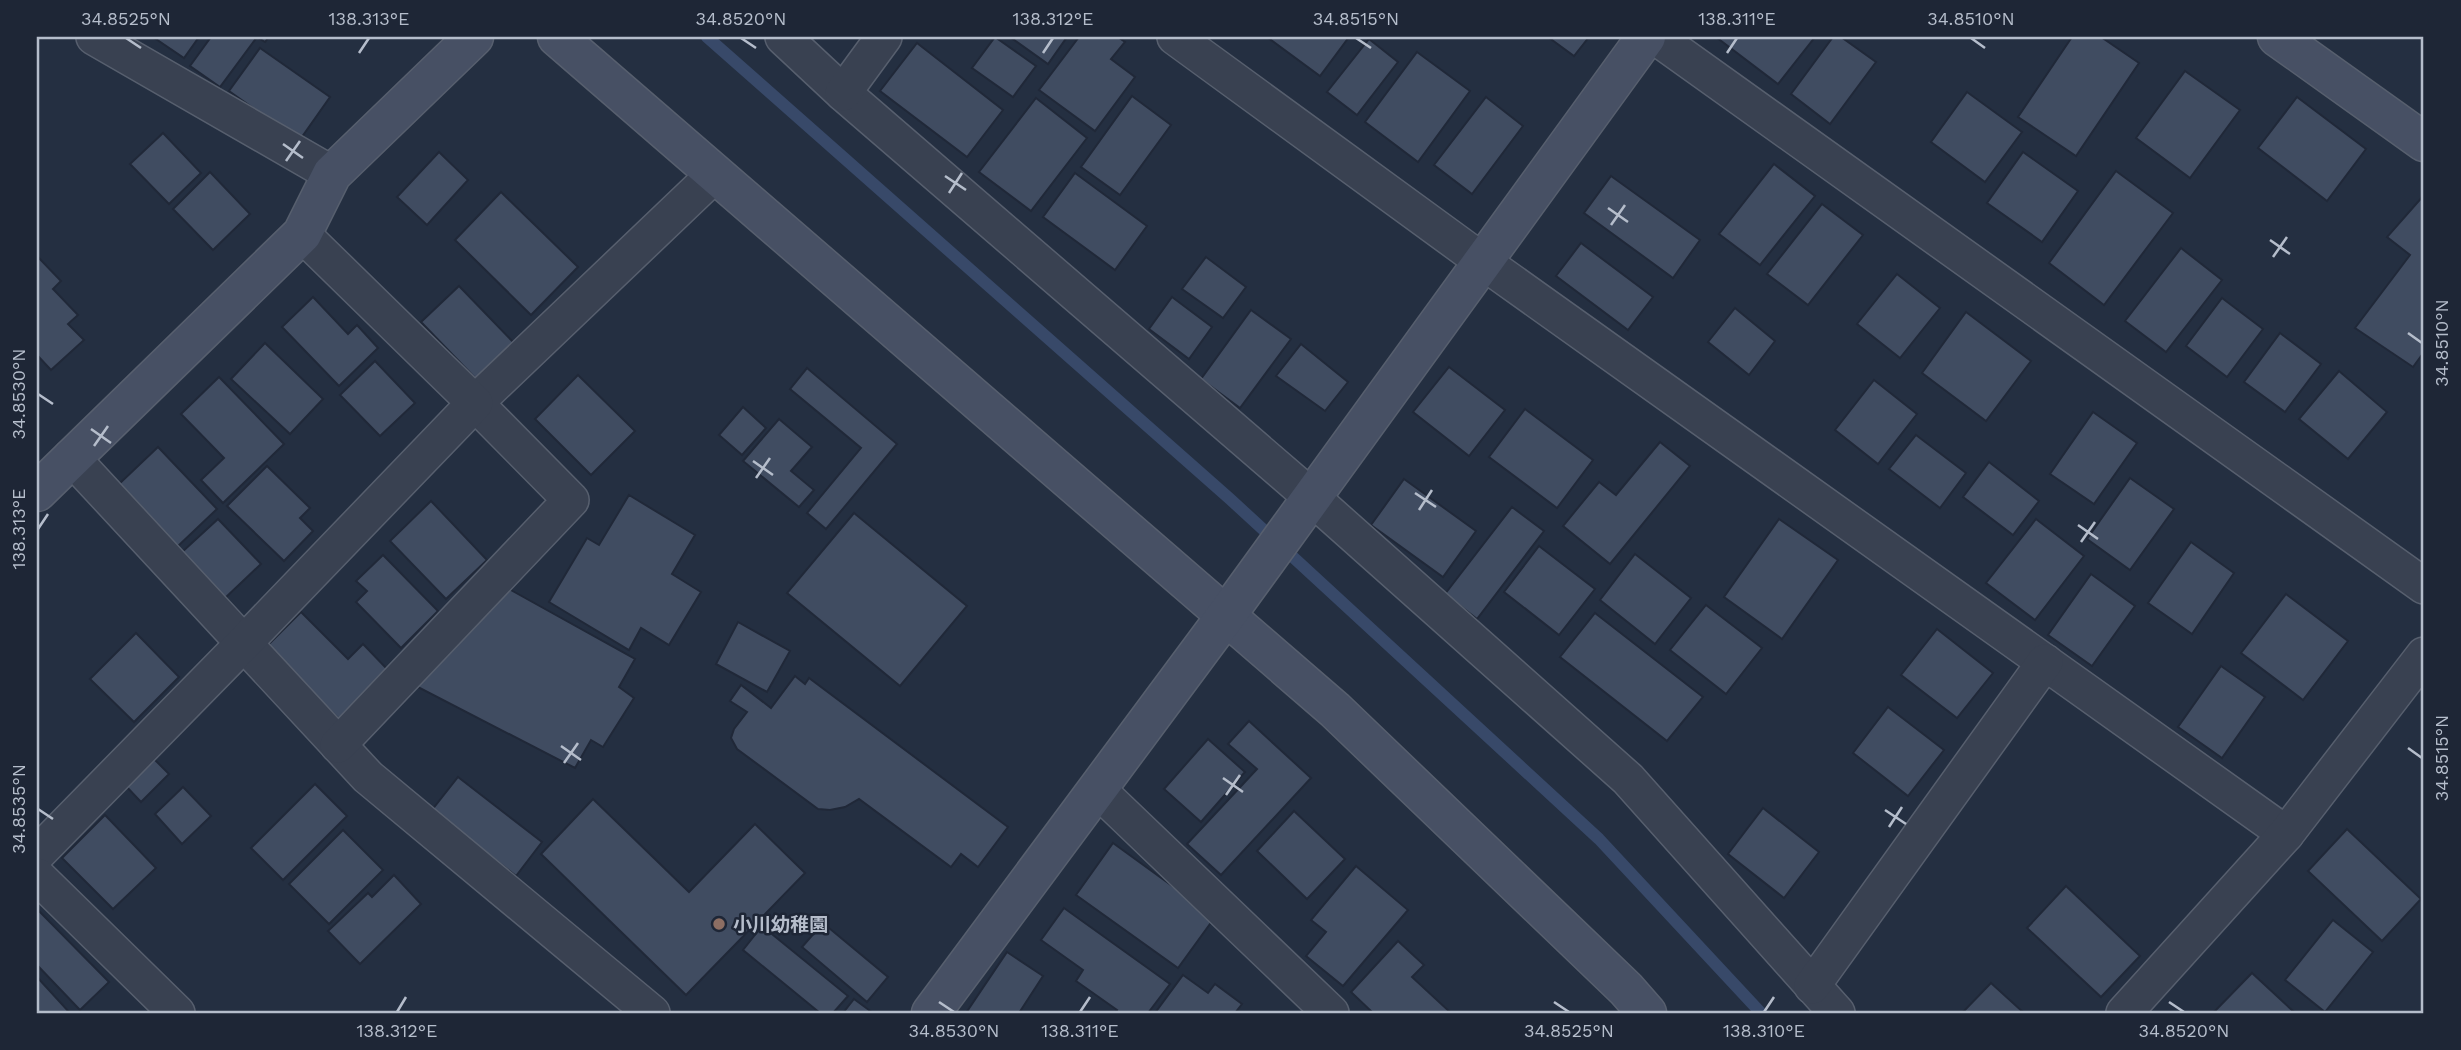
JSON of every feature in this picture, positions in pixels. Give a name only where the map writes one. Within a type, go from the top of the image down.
[{"type":"street","points":[[94,37],[332,174]]},
{"type":"street","points":[[37,492],[302,234],[332,174],[474,37]]},
{"type":"street","points":[[557,37],[1335,710],[1626,989],[1647,1013]]},
{"type":"street","points":[[783,37],[843,93],[1307,501],[1628,779],[1837,1013]]},
{"type":"street","points":[[843,93],[884,37]]},
{"type":"street","points":[[1175,37],[1482,261],[2286,834]]},
{"type":"street","points":[[931,1013],[1225,617],[1646,37]]},
{"type":"street","points":[[1656,37],[2424,586]]},
{"type":"street","points":[[2277,37],[2424,142]]},
{"type":"street","points":[[37,854],[475,403],[715,174]]},
{"type":"street","points":[[302,234],[571,500],[338,746]]},
{"type":"street","points":[[71,457],[368,777],[633,1008]]},
{"type":"street","points":[[2124,1013],[2286,834],[2424,655]]},
{"type":"street","points":[[1812,986],[2045,662]]},
{"type":"street","points":[[1098,790],[1332,1013]]},
{"type":"street","points":[[37,876],[177,1013]]},
{"type":"building","points":[[153,37],[199,37],[184,58]]},
{"type":"building","points":[[211,37],[257,37],[220,87],[190,66]]},
{"type":"building","points":[[995,37],[1036,66],[1013,97],[972,68]]},
{"type":"building","points":[[1010,37],[1067,37],[1048,64]]},
{"type":"building","points":[[1079,37],[1118,37],[1125,42],[1111,59],[1135,77],[1095,131],[1039,90]]},
{"type":"building","points":[[1267,37],[1349,37],[1320,76]]},
{"type":"building","points":[[1548,37],[1589,37],[1574,56]]},
{"type":"building","points":[[1716,37],[1815,37],[1778,84]]},
{"type":"building","points":[[1833,37],[1841,37],[1876,62],[1830,124],[1791,94]]},
{"type":"building","points":[[2072,37],[2101,37],[2139,63],[2076,156],[2018,117]]},
{"type":"building","points":[[1369,39],[1398,62],[1357,115],[1327,92]]},
{"type":"building","points":[[917,43],[1003,110],[967,157],[880,91]]},
{"type":"building","points":[[260,48],[330,97],[299,141],[229,91]]},
{"type":"building","points":[[1417,52],[1470,91],[1418,162],[1365,122]]},
{"type":"building","points":[[2185,71],[2240,110],[2190,178],[2136,138]]},
{"type":"building","points":[[1967,92],[2022,132],[1985,182],[1931,142]]},
{"type":"building","points":[[1132,96],[1171,125],[1120,195],[1081,167]]},
{"type":"building","points":[[1486,97],[1523,126],[1472,194],[1434,165]]},
{"type":"building","points":[[2297,97],[2366,149],[2327,201],[2258,148]]},
{"type":"building","points":[[1036,98],[1087,138],[1031,211],[979,172]]},
{"type":"building","points":[[163,133],[201,173],[169,204],[130,164]]},
{"type":"building","points":[[439,152],[468,180],[427,225],[397,197]]},
{"type":"building","points":[[2023,152],[2078,191],[2042,242],[1987,203]]},
{"type":"building","points":[[1774,164],[1815,196],[1760,265],[1719,234]]},
{"type":"building","points":[[2116,171],[2173,213],[2104,305],[2049,263]]},
{"type":"building","points":[[210,172],[250,214],[213,250],[173,209]]},
{"type":"building","points":[[1075,173],[1147,226],[1115,270],[1043,217]]},
{"type":"building","points":[[1611,176],[1700,240],[1673,278],[1584,213]]},
{"type":"building","points":[[501,192],[578,267],[531,315],[455,240]]},
{"type":"building","points":[[2424,195],[2424,352],[2413,367],[2355,328],[2410,255],[2387,237]]},
{"type":"building","points":[[1822,204],[1863,235],[1808,305],[1767,274]]},
{"type":"building","points":[[1581,243],[1653,297],[1628,330],[1556,276]]},
{"type":"building","points":[[2181,248],[2222,280],[2166,352],[2125,321]]},
{"type":"building","points":[[37,256],[61,281],[53,289],[78,315],[68,324],[84,340],[51,370],[37,355]]},
{"type":"building","points":[[1206,257],[1246,287],[1223,318],[1182,289]]},
{"type":"building","points":[[1897,274],[1940,308],[1900,358],[1857,324]]},
{"type":"building","points":[[459,286],[515,344],[477,380],[421,322]]},
{"type":"building","points":[[313,297],[348,334],[357,325],[378,348],[339,386],[282,327]]},
{"type":"building","points":[[1172,297],[1212,327],[1189,359],[1149,329]]},
{"type":"building","points":[[2222,298],[2263,329],[2227,377],[2186,346]]},
{"type":"building","points":[[1735,308],[1775,341],[1749,375],[1708,342]]},
{"type":"building","points":[[1251,310],[1291,339],[1240,408],[1201,379]]},
{"type":"building","points":[[1966,312],[2031,361],[1986,421],[1922,373]]},
{"type":"building","points":[[2280,333],[2321,364],[2285,412],[2244,382]]},
{"type":"building","points":[[265,343],[323,399],[290,434],[231,379]]},
{"type":"building","points":[[1301,344],[1348,382],[1325,411],[1276,376]]},
{"type":"building","points":[[375,361],[415,403],[380,436],[340,395]]},
{"type":"building","points":[[1449,367],[1505,410],[1469,456],[1413,412]]},
{"type":"building","points":[[807,368],[897,444],[826,529],[807,513],[861,448],[790,389]]},
{"type":"building","points":[[2339,371],[2387,412],[2348,459],[2299,419]]},
{"type":"building","points":[[578,375],[635,431],[591,475],[535,419]]},
{"type":"building","points":[[219,377],[284,444],[223,503],[201,480],[224,458],[181,414]]},
{"type":"building","points":[[1874,380],[1917,414],[1878,464],[1835,430]]},
{"type":"building","points":[[743,407],[766,428],[742,455],[719,435]]},
{"type":"building","points":[[1525,409],[1593,460],[1557,508],[1489,457]]},
{"type":"building","points":[[2093,412],[2137,443],[2094,504],[2050,474]]},
{"type":"building","points":[[779,419],[812,447],[791,471],[814,490],[799,507],[743,461]]},
{"type":"building","points":[[1916,435],[1966,473],[1940,508],[1889,469]]},
{"type":"building","points":[[1660,442],[1690,466],[1610,564],[1563,526],[1599,482],[1616,495]]},
{"type":"building","points":[[158,447],[217,509],[177,547],[118,485]]},
{"type":"building","points":[[1989,462],[2039,501],[2013,535],[1963,497]]},
{"type":"building","points":[[267,466],[310,508],[300,518],[313,531],[284,561],[227,506]]},
{"type":"building","points":[[2130,478],[2174,509],[2130,570],[2087,539]]},
{"type":"building","points":[[1404,479],[1476,531],[1443,577],[1371,525]]},
{"type":"building","points":[[629,495],[695,535],[672,574],[701,592],[669,645],[641,628],[629,650],[549,602],[587,538],[599,545]]},
{"type":"building","points":[[431,501],[487,560],[446,599],[390,541]]},
{"type":"building","points":[[1512,507],[1544,531],[1477,619],[1445,594]]},
{"type":"building","points":[[854,513],[967,606],[900,686],[787,593]]},
{"type":"building","points":[[218,519],[261,564],[224,599],[181,553]]},
{"type":"building","points":[[1779,519],[1838,560],[1782,639],[1724,597]]},
{"type":"building","points":[[2036,519],[2084,556],[2035,620],[1986,583]]},
{"type":"building","points":[[2191,542],[2234,573],[2192,634],[2148,603]]},
{"type":"building","points":[[1539,546],[1595,589],[1559,635],[1504,592]]},
{"type":"building","points":[[1635,554],[1691,598],[1655,644],[1600,600]]},
{"type":"building","points":[[383,555],[438,611],[401,648],[356,602],[367,591],[356,581]]},
{"type":"building","points":[[2091,574],[2135,606],[2092,666],[2048,635]]},
{"type":"building","points":[[509,589],[635,659],[619,687],[634,698],[603,747],[591,740],[575,768],[412,684]]},
{"type":"building","points":[[2286,594],[2348,641],[2303,700],[2241,653]]},
{"type":"building","points":[[1706,605],[1762,648],[1726,694],[1670,650]]},
{"type":"building","points":[[301,612],[348,659],[363,644],[388,670],[339,719],[266,647]]},
{"type":"building","points":[[1595,613],[1703,697],[1667,741],[1560,657]]},
{"type":"building","points":[[738,622],[790,651],[767,692],[716,664]]},
{"type":"building","points":[[1937,629],[1993,673],[1957,718],[1901,675]]},
{"type":"building","points":[[136,633],[179,677],[134,722],[90,679]]},
{"type":"building","points":[[2221,666],[2265,697],[2222,758],[2178,727]]},
{"type":"building","points":[[795,676],[805,684],[809,678],[1008,827],[978,867],[961,854],[951,867],[859,799],[845,807],[818,809],[737,749],[731,738],[734,729],[747,712],[730,701],[741,685],[771,708]]},
{"type":"building","points":[[1888,707],[1944,750],[1908,796],[1853,753]]},
{"type":"building","points":[[1249,721],[1311,778],[1221,875],[1187,844],[1257,769],[1228,744]]},
{"type":"building","points":[[1208,739],[1245,772],[1201,822],[1164,789]]},
{"type":"building","points":[[152,757],[169,774],[141,802],[124,784]]},
{"type":"building","points":[[458,777],[542,842],[516,876],[432,810]]},
{"type":"building","points":[[315,784],[347,816],[283,880],[251,848]]},
{"type":"building","points":[[183,787],[211,816],[182,844],[155,814]]},
{"type":"building","name":"小川幼稚園","points":[[593,799],[689,892],[755,824],[805,873],[686,995],[541,854]]},
{"type":"building","points":[[1763,808],[1819,852],[1784,898],[1728,854]]},
{"type":"building","points":[[1294,811],[1345,859],[1307,899],[1257,851]]},
{"type":"building","points":[[105,815],[156,868],[113,909],[62,858]]},
{"type":"building","points":[[2347,829],[2421,899],[2382,941],[2308,871]]},
{"type":"building","points":[[343,830],[383,870],[329,924],[289,884]]},
{"type":"building","points":[[1113,843],[1215,917],[1178,968],[1076,895]]},
{"type":"building","points":[[1356,866],[1408,910],[1343,986],[1306,956],[1326,932],[1311,920]]},
{"type":"building","points":[[394,875],[421,904],[360,964],[328,931],[368,893],[372,897]]},
{"type":"building","points":[[2066,886],[2140,956],[2101,997],[2027,928]]},
{"type":"building","points":[[1064,908],[1170,984],[1148,1013],[1115,1013],[1117,1010],[1076,981],[1083,970],[1041,940]]},
{"type":"building","points":[[37,909],[109,982],[80,1010],[37,965]]},
{"type":"building","points":[[2333,920],[2373,952],[2325,1012],[2285,980]]},
{"type":"building","points":[[823,923],[888,977],[867,1002],[802,947]]},
{"type":"building","points":[[762,926],[848,996],[833,1013],[820,1013],[743,950]]},
{"type":"building","points":[[1398,941],[1424,965],[1412,977],[1451,1013],[1373,1013],[1351,992]]},
{"type":"building","points":[[1007,952],[1043,976],[1019,1013],[966,1013]]},
{"type":"building","points":[[2252,973],[2295,1013],[2213,1013]]},
{"type":"building","points":[[1183,975],[1208,993],[1215,984],[1242,1004],[1235,1013],[1155,1013]]},
{"type":"building","points":[[37,977],[70,1013],[37,1013]]},
{"type":"building","points":[[1991,983],[2024,1013],[1962,1013]]},
{"type":"building","points":[[854,999],[873,1013],[843,1013]]},
{"type":"waterway","points":[[707,37],[1230,499],[1599,839],[1761,1013]]},
{"type":"place","name":"小川幼稚園","points":[[719,924]]}]
